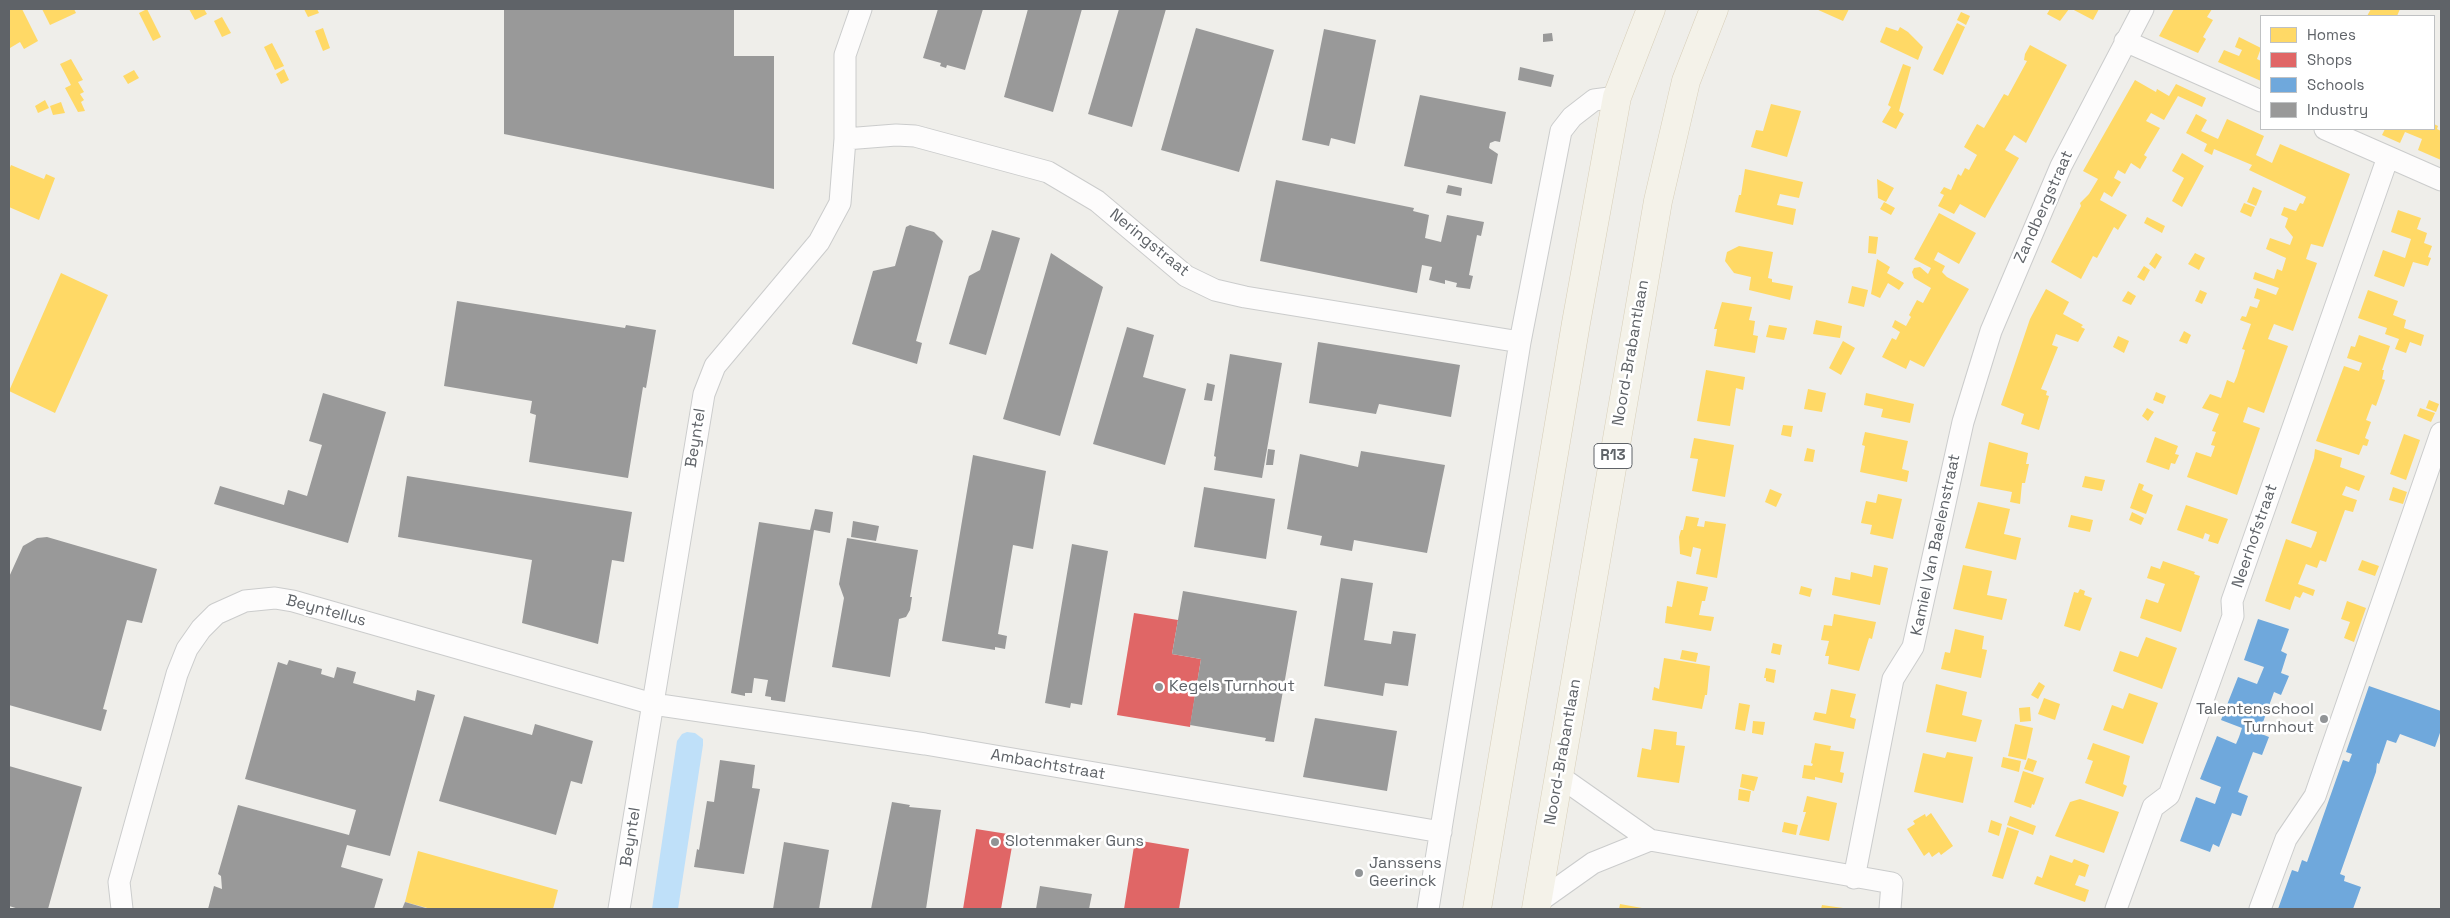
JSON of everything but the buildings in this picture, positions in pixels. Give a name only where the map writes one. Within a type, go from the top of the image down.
[{"type":"main road","points":[[1477,909],[1576,323],[1617,97],[1651,9]]},
{"type":"main road","name":"Noord-Brabantlaan","points":[[1537,906],[1658,201],[1686,82],[1714,9]]},
{"type":"street","name":"Beyntel","points":[[619,909],[704,394],[715,366],[819,242],[840,203],[846,139],[846,54],[861,9]]},
{"type":"street","name":"Zandbergstraat","points":[[1965,414],[1991,332],[2061,166],[2143,9]]},
{"type":"street","points":[[2125,41],[2260,101]]},
{"type":"street","points":[[1428,909],[1520,342],[1562,131],[1572,117],[1594,100],[1617,97]]},
{"type":"street","points":[[2327,130],[2441,180]]},
{"type":"street","name":"Neringstraat","points":[[846,139],[896,135],[915,136],[1048,172],[1097,201],[1186,276],[1215,290],[1245,297],[1520,342]]},
{"type":"street","name":"Neerhofstraat","points":[[2116,909],[2153,807],[2169,795],[2173,786],[2233,616],[2232,601],[2388,157]]},
{"type":"street","name":"Kamiel Van Baelenstraat","points":[[1854,878],[1893,679],[1913,647],[1965,414]]},
{"type":"street","points":[[2260,909],[2286,839],[2315,796],[2441,433]]},
{"type":"street","name":"Beyntellus","points":[[122,909],[119,882],[177,674],[188,648],[201,629],[216,614],[245,601],[275,598],[294,601],[654,704]]},
{"type":"street","name":"Ambachtstraat","points":[[654,704],[925,744],[1441,832]]},
{"type":"street","points":[[1559,776],[1650,840],[1854,878],[1892,883],[1890,909]]},
{"type":"street","points":[[1537,906],[1593,863],[1650,840]]},
{"type":"water","points":[[687,732],[695,733],[703,739],[703,745],[678,909],[652,909],[677,741],[682,734]]},
{"type":"place","name":"Kegels Turnhout","points":[[1159,687]]},
{"type":"place","name":"Talentenschool Turnhout","points":[[2324,719]]},
{"type":"place","name":"Slotenmaker Guns","points":[[995,842]]},
{"type":"place","name":"Janssens Geerinck","points":[[1359,873]]}]
